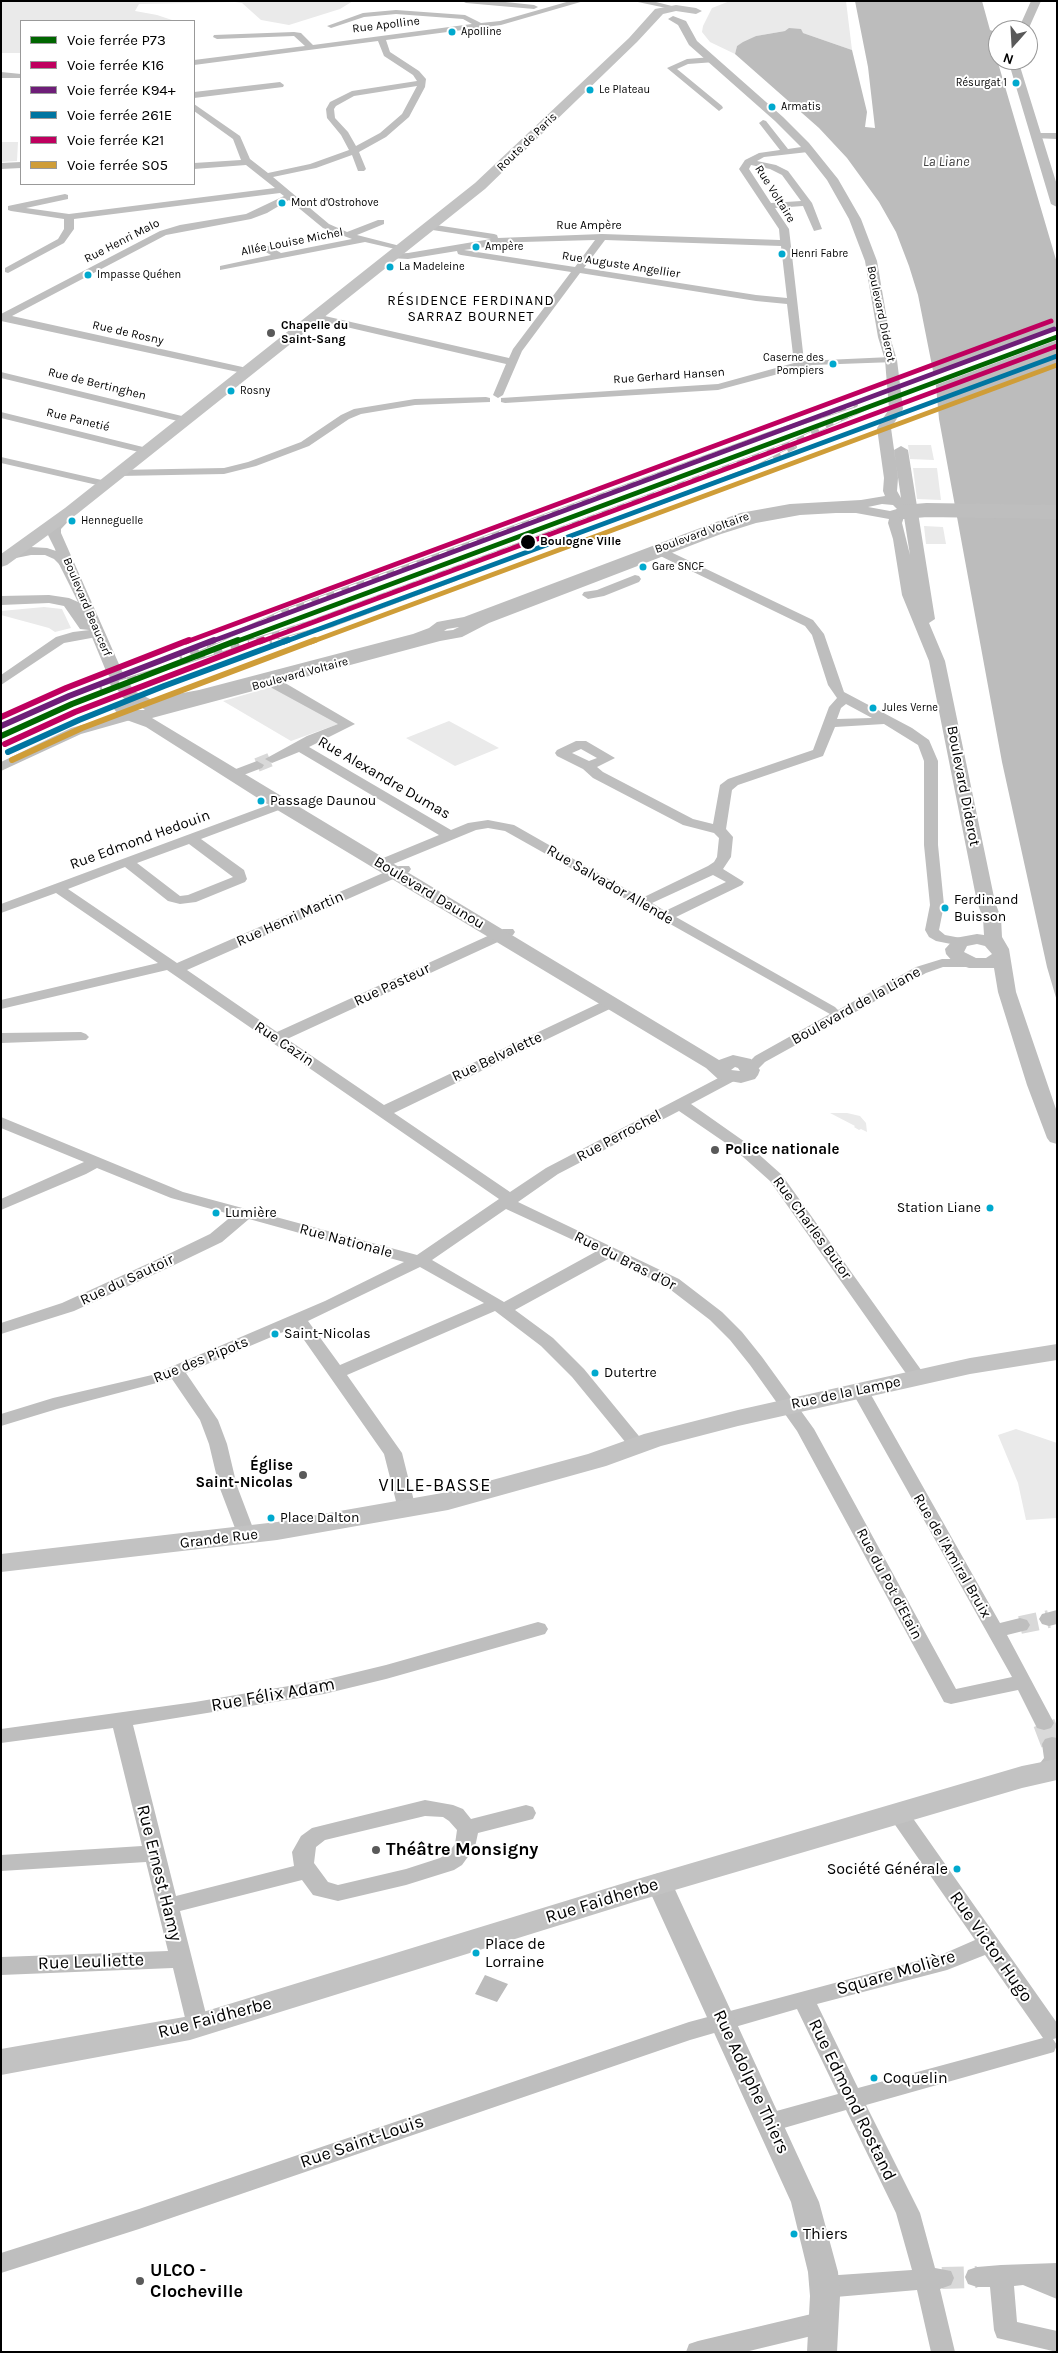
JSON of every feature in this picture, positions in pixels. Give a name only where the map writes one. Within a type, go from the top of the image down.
[{"type":"main road","points":[[660,12],[694,10]]},
{"type":"main road","name":"Route de Paris","points":[[646,27],[677,11]]},
{"type":"main road","name":"Route de Paris","points":[[6,559],[54,522],[71,512],[485,182],[660,12]]},
{"type":"main road","name":"Rue de la Lampe","points":[[637,1444],[789,1406],[987,1362],[1057,1352]]},
{"type":"main road","name":"Grande Rue","points":[[1,1563],[247,1536],[407,1509],[484,1492],[597,1460],[637,1444]]},
{"type":"main road","name":"Rue Faidherbe","points":[[1,2062],[198,2026],[659,1883],[898,1814],[1051,1761]]},
{"type":"street","points":[[466,1],[533,4],[549,9]]},
{"type":"street","name":"Rue Apolline","points":[[195,63],[313,49],[515,21],[580,1]]},
{"type":"street","points":[[637,1],[662,5],[660,12]]},
{"type":"street","points":[[1019,20],[1028,1]]},
{"type":"street","points":[[1027,20],[1036,1]]},
{"type":"street","points":[[386,2],[396,12]]},
{"type":"street","points":[[651,3],[677,11]]},
{"type":"street","points":[[689,37],[690,23],[694,10]]},
{"type":"street","name":"Boulevard Diderot","points":[[677,11],[689,37],[712,60],[779,119],[808,149],[840,190],[864,240],[873,274],[884,337],[892,360],[896,406],[892,417],[884,428],[891,478],[890,494],[898,511],[910,599],[930,641]]},
{"type":"street","points":[[331,26],[367,15],[396,12],[465,17],[480,26]]},
{"type":"street","points":[[217,37],[294,34],[298,35],[313,49]]},
{"type":"street","points":[[382,38],[382,45],[387,54],[418,75],[422,83]]},
{"type":"street","points":[[712,60],[687,62],[670,68],[719,108]]},
{"type":"street","points":[[1017,70],[1040,136],[1057,178]]},
{"type":"street","points":[[1024,70],[1057,204]]},
{"type":"street","points":[[1,75],[20,76]]},
{"type":"street","points":[[267,176],[313,166],[354,151],[380,137],[399,123],[410,110],[422,83]]},
{"type":"street","points":[[361,169],[358,158],[345,134],[331,118],[330,109],[334,102],[356,94],[422,83]]},
{"type":"street","points":[[195,95],[280,85]]},
{"type":"street","points":[[195,108],[237,138],[244,158],[248,162]]},
{"type":"street","points":[[763,123],[785,151]]},
{"type":"street","points":[[1040,136],[1057,136]]},
{"type":"street","name":"Rue Voltaire","points":[[786,243],[781,223],[745,173],[744,168],[748,162],[762,155],[808,149]]},
{"type":"street","points":[[195,166],[248,162]]},
{"type":"street","name":"Rue Ampère","points":[[248,162],[326,226],[408,256],[510,240],[602,237],[786,243]]},
{"type":"street","points":[[748,162],[773,167],[784,172],[807,203],[816,229]]},
{"type":"street","points":[[1,166],[20,165]]},
{"type":"street","points":[[6,209],[69,217],[286,193]]},
{"type":"street","name":"Rue Henri Malo","points":[[2,318],[163,233],[180,228],[248,216],[264,210],[286,193]]},
{"type":"street","points":[[6,209],[65,197]]},
{"type":"street","points":[[768,206],[807,203]]},
{"type":"street","points":[[8,270],[63,239],[69,228],[69,217]]},
{"type":"street","points":[[347,235],[381,222]]},
{"type":"street","points":[[429,227],[510,240]]},
{"type":"street","points":[[119,473],[224,471],[301,446],[345,417],[358,411],[415,402],[486,400],[488,396],[502,397],[511,362],[576,270],[602,237]]},
{"type":"street","name":"Allée Louise Michel","points":[[223,268],[365,240]]},
{"type":"street","points":[[786,243],[799,364]]},
{"type":"street","points":[[251,248],[266,248],[280,257]]},
{"type":"street","name":"Rue Auguste Angellier","points":[[447,250],[756,298],[792,301]]},
{"type":"street","points":[[316,317],[511,362]]},
{"type":"street","name":"Rue de Rosny","points":[[2,318],[247,371]]},
{"type":"street","name":"Rue Gerhard Hansen","points":[[502,397],[718,387],[735,384],[799,364],[832,360],[892,360]]},
{"type":"street","name":"Rue de Bertinghen","points":[[1,375],[186,420]]},
{"type":"street","name":"Rue Panetié","points":[[1,415],[148,451]]},
{"type":"street","name":"Boulevard Diderot","points":[[892,417],[896,422],[898,430],[930,641],[941,678],[986,902],[992,918],[994,937],[999,951],[1007,992],[1037,1086],[1057,1138]]},
{"type":"street","points":[[1,460],[106,484]]},
{"type":"street","points":[[889,486],[876,507],[898,511],[1057,510]]},
{"type":"street","points":[[898,511],[922,506],[1057,510]]},
{"type":"street","name":"Boulevard Voltaire","points":[[138,710],[271,679],[451,630],[659,550],[728,526],[772,515],[831,509],[876,507],[898,511]]},
{"type":"street","name":"Boulevard Beaucerf","points":[[71,512],[53,530],[74,582],[82,594],[93,634],[114,692],[138,710]]},
{"type":"street","points":[[659,550],[809,623],[818,634],[836,689],[844,698],[921,740],[929,753],[931,845],[937,905],[933,933],[944,939],[962,943],[987,941],[999,951],[991,963],[972,963]]},
{"type":"street","points":[[6,559],[31,551],[47,552],[58,556],[66,564]]},
{"type":"street","points":[[588,595],[600,593],[635,579]]},
{"type":"street","points":[[1,601],[72,595],[75,592],[74,582]]},
{"type":"street","name":"Boulevard Beaucerf","points":[[38,599],[61,600],[74,605],[93,634]]},
{"type":"street","points":[[1,681],[60,640],[93,634]]},
{"type":"street","name":"Rue Alexandre Dumas","points":[[271,679],[348,724],[308,740],[300,747],[449,835]]},
{"type":"street","points":[[718,830],[723,794],[727,786],[814,755],[821,748],[835,707],[844,698]]},
{"type":"street","points":[[1,755],[58,729],[138,710]]},
{"type":"street","points":[[1,766],[76,731],[138,710]]},
{"type":"street","name":"Boulevard Daunou","points":[[138,710],[156,726],[504,934],[734,1068]]},
{"type":"street","points":[[830,723],[886,720]]},
{"type":"street","points":[[272,758],[300,747]]},
{"type":"street","points":[[237,773],[257,764]]},
{"type":"street","points":[[588,766],[598,775],[688,822],[718,830],[726,837],[724,857],[720,865],[642,903]]},
{"type":"street","name":"Rue Edmond Hedouin","points":[[1,908],[286,803]]},
{"type":"street","name":"Rue Salvador Allende","points":[[392,867],[449,835],[478,824],[493,824],[509,828],[830,1010]]},
{"type":"street","points":[[127,862],[173,898],[180,900],[191,899],[240,879],[239,873],[190,838]]},
{"type":"street","name":"Rue Henri Martin","points":[[1,1005],[173,967],[392,867]]},
{"type":"street","points":[[666,916],[737,882],[713,869]]},
{"type":"street","name":"Rue Cazin","points":[[58,888],[383,1112],[508,1201]]},
{"type":"street","name":"Boulevard Diderot","points":[[986,902],[982,929],[962,943],[956,956],[995,976],[1007,992]]},
{"type":"street","name":"Boulevard Daunou","points":[[504,934],[611,1003],[734,1068]]},
{"type":"street","name":"Rue Pasteur","points":[[276,1038],[504,934]]},
{"type":"street","name":"Boulevard de la Liane","points":[[734,1068],[830,1010],[914,965],[962,943]]},
{"type":"street","name":"Boulevard de la Liane","points":[[734,1068],[760,1059],[921,970],[942,963],[972,963]]},
{"type":"street","name":"Rue Belvalette","points":[[383,1112],[611,1003]]},
{"type":"street","points":[[1,1038],[81,1037]]},
{"type":"street","name":"Rue Perrochel","points":[[419,1260],[552,1171],[680,1104],[734,1068]]},
{"type":"street","name":"Rue Charles Butor","points":[[680,1104],[739,1144],[776,1178],[918,1378]]},
{"type":"street","name":"Rue Nationale","points":[[1,1122],[177,1195],[419,1260],[466,1285],[532,1329],[565,1359],[637,1444]]},
{"type":"street","points":[[1,1205],[80,1171],[95,1162]]},
{"type":"street","name":"Rue du Bras d'Or","points":[[508,1201],[673,1283],[716,1316],[751,1355],[789,1406]]},
{"type":"street","name":"Rue du Sautoir","points":[[1,1330],[68,1307],[186,1253],[219,1236],[245,1214]]},
{"type":"street","points":[[336,1373],[501,1307],[610,1251]]},
{"type":"street","name":"Rue des Pipots","points":[[1,1420],[53,1404],[150,1382],[298,1320],[419,1260]]},
{"type":"street","points":[[298,1320],[394,1453],[407,1509]]},
{"type":"street","points":[[176,1372],[196,1397],[209,1420],[218,1444],[228,1486],[247,1536]]},
{"type":"street","name":"Rue de l'Amiral Bruix","points":[[860,1390],[907,1477],[996,1631],[1044,1723]]},
{"type":"street","name":"Rue du Pot d'Etain","points":[[789,1406],[806,1429],[950,1697],[1024,1682]]},
{"type":"street","points":[[996,1631],[1020,1625]]},
{"type":"street","name":"Rue Félix Adam","points":[[1,1736],[214,1706],[348,1682],[538,1629]]},
{"type":"street","name":"Rue Ernest Hamy","points":[[122,1719],[198,2026]]},
{"type":"street","points":[[425,1808],[435,1808],[456,1815],[467,1828],[467,1841],[455,1859],[406,1877],[338,1893],[321,1888],[312,1880],[302,1858],[305,1846],[313,1838],[326,1832],[425,1808]]},
{"type":"street","points":[[467,1828],[526,1813]]},
{"type":"street","name":"Rue Victor Hugo","points":[[898,1814],[1052,2040]]},
{"type":"street","points":[[1,1863],[154,1852]]},
{"type":"street","points":[[168,1906],[307,1871]]},
{"type":"street","name":"Rue Adolphe Thiers","points":[[659,1883],[805,2202],[818,2247],[824,2287],[822,2352]]},
{"type":"street","name":"Square Molière","points":[[803,1999],[947,1961],[988,1944]]},
{"type":"street","name":"Rue Leuliette","points":[[1,1966],[181,1959]]},
{"type":"street","points":[[723,2021],[803,1999]]},
{"type":"street","name":"Rue Edmond Rostand","points":[[803,1999],[908,2213],[917,2240],[934,2279]]},
{"type":"street","name":"Rue Saint-Louis","points":[[1,2263],[139,2219],[723,2021]]},
{"type":"street","points":[[770,2122],[852,2100],[1052,2040]]},
{"type":"street","points":[[977,2277],[1057,2273]]},
{"type":"street","points":[[1010,2274],[1032,2277],[1057,2289]]},
{"type":"street","points":[[1010,2274],[1006,2330],[1057,2342]]},
{"type":"street","points":[[824,2287],[934,2279],[942,2347]]},
{"type":"street","points":[[698,2352],[824,2322]]},
{"type":"shaded area","points":[[1,1],[353,1],[340,9],[289,25],[261,20],[242,3],[235,2],[139,4],[135,11],[172,20],[20,20],[20,53],[1,53]]},
{"type":"shaded area","points":[[730,1],[846,1],[852,50],[803,33],[785,31],[756,36],[737,46],[735,54],[710,42],[702,32],[712,8]]},
{"type":"shaded area","points":[[1,142],[18,142],[17,161],[1,162]]},
{"type":"shaded area","points":[[908,445],[931,445],[934,460],[910,459]]},
{"type":"shaded area","points":[[913,468],[937,468],[941,500],[917,499]]},
{"type":"shaded area","points":[[924,526],[943,527],[946,544],[926,544]]},
{"type":"shaded area","points":[[44,607],[62,609],[71,628],[55,632],[49,628],[1,615],[1,611]]},
{"type":"shaded area","points":[[275,686],[341,723],[291,741],[223,701]]},
{"type":"shaded area","points":[[449,721],[499,748],[455,766],[406,738]]},
{"type":"shaded area","points":[[830,1113],[847,1113],[860,1116],[866,1123],[867,1132],[859,1130]]},
{"type":"shaded area","points":[[1016,1429],[1057,1443],[1057,1518],[1026,1520],[1018,1483],[998,1435]]},
{"type":"water","name":"La Liane","points":[[855,1],[982,1],[988,23],[988,70],[1000,70],[1057,263],[1057,1001],[1047,967],[1002,762],[939,419],[936,386],[918,295],[909,266],[896,232],[879,202],[847,158],[819,128],[735,54],[737,46],[743,42],[756,36],[785,31],[789,28],[801,29],[803,33],[852,50],[867,112],[865,127],[875,128],[868,67]]},
{"type":"water","points":[[485,1975],[508,1984],[497,2002],[475,1994]]},
{"type":"pier","points":[[1057,328],[1057,340],[933,386],[931,375]]},
{"type":"tunnel","points":[[257,765],[272,759]]},
{"type":"tunnel","points":[[1020,1625],[1049,1619]]},
{"type":"tunnel","points":[[1044,1723],[1052,1744]]},
{"type":"tunnel","points":[[942,2278],[977,2277]]},
{"type":"railway","points":[[216,642],[282,612],[771,433],[856,405]]},
{"type":"railway","points":[[249,642],[305,624],[790,443],[871,406]]},
{"type":"railway","points":[[647,508],[758,466],[795,447]]},
{"type":"railway","points":[[274,642],[333,625],[456,579]]},
{"type":"railway","points":[[182,657],[219,640]]},
{"type":"railway","points":[[102,688],[253,640]]},
{"type":"railway","points":[[272,642],[278,640]]},
{"type":"rail line","name":"K21","points":[[1,717],[66,688],[152,654],[1051,321]]},
{"type":"rail line","name":"K94+","points":[[1,726],[69,696],[155,662],[1054,329]]},
{"type":"rail line","name":"P73","points":[[1,736],[72,704],[158,670],[1057,337]]},
{"type":"rail line","name":"K16","points":[[5,744],[75,712],[161,678],[1057,346]]},
{"type":"rail line","name":"261E","points":[[8,752],[79,720],[164,686],[1057,356]]},
{"type":"rail line","name":"S05","points":[[12,760],[82,728],[167,695],[1057,365]]},
{"type":"place","name":"Apolline","points":[[452,32]]},
{"type":"place","name":"Résurgat 1","points":[[1016,83]]},
{"type":"place","name":"Le Plateau","points":[[590,90]]},
{"type":"place","name":"Armatis","points":[[772,107]]},
{"type":"place","name":"Mont d'Ostrohove","points":[[282,203]]},
{"type":"place","name":"Ampère","points":[[476,247]]},
{"type":"place","name":"Henri Fabre","points":[[782,254]]},
{"type":"place","name":"La Madeleine","points":[[390,267]]},
{"type":"place","name":"Impasse Quéhen","points":[[88,275]]},
{"type":"place","name":"Chapelle du Saint-Sang","points":[[271,333]]},
{"type":"place","name":"Caserne des Pompiers","points":[[833,364]]},
{"type":"place","name":"Rosny","points":[[231,391]]},
{"type":"place","name":"Henneguelle","points":[[72,521]]},
{"type":"place","name":"Boulogne Ville","points":[[528,542]]},
{"type":"place","name":"Gare SNCF","points":[[643,567]]},
{"type":"place","name":"Jules Verne","points":[[873,708]]},
{"type":"place","name":"Passage Daunou","points":[[261,801]]},
{"type":"place","name":"Ferdinand Buisson","points":[[945,908]]},
{"type":"place","name":"Police nationale","points":[[715,1150]]},
{"type":"place","name":"Station Liane","points":[[990,1208]]},
{"type":"place","name":"Lumière","points":[[216,1213]]},
{"type":"place","name":"Saint-Nicolas","points":[[275,1334]]},
{"type":"place","name":"Dutertre","points":[[595,1373]]},
{"type":"place","name":"Église Saint-Nicolas","points":[[303,1475]]},
{"type":"place","name":"Place Dalton","points":[[271,1518]]},
{"type":"place","name":"Théâtre Monsigny","points":[[376,1850]]},
{"type":"place","name":"Société Générale","points":[[957,1869]]},
{"type":"place","name":"Place de Lorraine","points":[[476,1953]]},
{"type":"place","name":"Coquelin","points":[[874,2078]]},
{"type":"place","name":"Thiers","points":[[794,2234]]},
{"type":"place","name":"ULCO - Clocheville","points":[[140,2281]]},
{"type":"district","name":"RÉSIDENCE FERDINAND SARRAZ BOURNET","points":[[471,310]]},
{"type":"district","name":"VILLE-BASSE","points":[[435,1486]]}]
